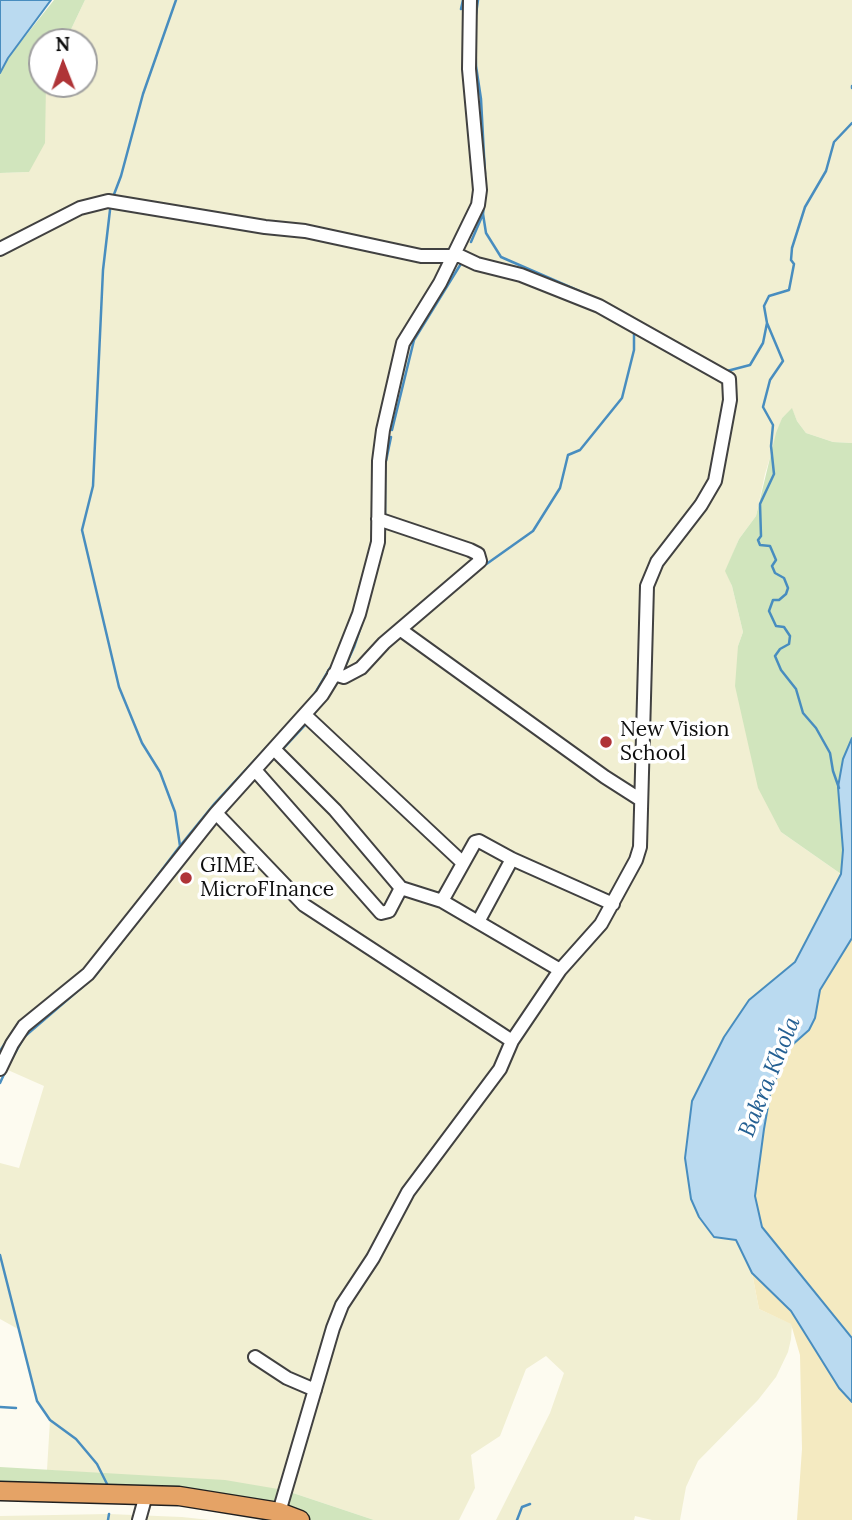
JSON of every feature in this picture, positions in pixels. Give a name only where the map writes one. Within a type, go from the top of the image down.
[{"type":"highway","points":[[0,1491],[179,1496],[279,1513],[300,1520]]},
{"type":"street","points":[[0,1069],[24,1026],[88,974],[216,813],[322,695],[334,674],[359,614],[378,541],[379,461],[383,430],[403,343],[454,256],[478,205],[480,190],[469,69],[470,0]]},
{"type":"street","points":[[0,250],[80,208],[108,201],[305,231],[421,256],[454,256],[521,275],[599,306],[729,379],[730,400],[715,481],[701,505],[657,562],[647,586],[640,847],[636,860],[601,924],[560,970],[512,1041],[500,1069],[408,1192],[373,1258],[342,1305],[314,1390],[279,1513]]},
{"type":"street","points":[[334,674],[344,677],[361,668],[384,643],[480,561],[480,556],[470,550],[378,519]]},
{"type":"street","points":[[401,630],[605,778],[641,800]]},
{"type":"street","points":[[305,715],[464,863]]},
{"type":"street","points":[[274,749],[335,810],[401,888],[442,901],[560,970]]},
{"type":"street","points":[[255,770],[381,913],[389,911],[401,888]]},
{"type":"street","points":[[216,813],[304,905],[512,1041]]},
{"type":"street","points":[[442,901],[475,842],[479,841],[512,859],[613,904]]},
{"type":"street","points":[[478,922],[512,859]]},
{"type":"street","points":[[255,1357],[287,1378],[314,1390]]},
{"type":"street","points":[[139,1520],[146,1496]]},
{"type":"shaded area","points":[[85,0],[852,0],[852,443],[833,442],[806,433],[792,409],[782,418],[756,516],[739,539],[726,571],[743,632],[738,646],[781,832],[841,874],[795,962],[749,1000],[714,1237],[736,1240],[752,1273],[759,1309],[792,1324],[791,1339],[776,1377],[758,1400],[698,1461],[686,1487],[680,1520],[652,1520],[635,1516],[634,1520],[496,1520],[550,1413],[564,1373],[546,1356],[526,1369],[500,1436],[471,1455],[475,1488],[459,1520],[374,1520],[284,1490],[47,1470],[50,1420],[37,1401],[18,1329],[0,1319],[0,1163],[19,1168],[44,1086],[1,1067],[0,1069],[0,173],[29,172],[43,98],[98,98],[98,28],[72,28]]},
{"type":"shaded area","points":[[109,1514],[210,1520],[0,1520],[0,1516]]},
{"type":"green space","points":[[54,0],[85,0],[72,28],[32,28]]},
{"type":"green space","points":[[28,33],[28,98],[46,98],[45,143],[29,172],[0,173],[0,73]]},
{"type":"green space","points":[[792,408],[806,433],[833,442],[852,443],[852,738],[843,759],[838,787],[843,850],[841,874],[781,832],[758,788],[735,686],[738,646],[743,632],[732,586],[725,571],[739,539],[756,516],[776,433],[782,418]]},
{"type":"green space","points":[[0,1467],[225,1480],[284,1490],[374,1520],[300,1520],[179,1496],[0,1491]]},
{"type":"sand","points":[[852,938],[852,1338],[762,1227],[755,1196],[770,1095],[779,1071],[791,1046],[809,1030],[815,1018],[820,990]]},
{"type":"sand","points":[[752,1273],[791,1311],[839,1388],[852,1402],[852,1520],[797,1520],[802,1449],[800,1355],[791,1324],[759,1309]]},
{"type":"water","points":[[0,0],[51,0],[28,28],[0,73]]},
{"type":"water","name":"Bakra Khola","points":[[852,738],[852,938],[820,990],[815,1018],[809,1030],[791,1046],[779,1071],[770,1095],[755,1196],[762,1227],[852,1338],[852,1402],[839,1388],[791,1311],[752,1273],[736,1240],[714,1237],[699,1217],[691,1199],[685,1158],[692,1101],[724,1037],[749,1000],[795,962],[841,874],[843,850],[838,787],[843,759]]},
{"type":"waterway","points":[[113,197],[143,94],[176,0]]},
{"type":"waterway","points":[[461,9],[463,0]]},
{"type":"waterway","points":[[476,14],[478,0]]},
{"type":"waterway","points":[[475,31],[485,174]]},
{"type":"waterway","points":[[839,788],[830,753],[816,728],[803,713],[796,689],[781,670],[775,656],[789,644],[790,636],[784,627],[776,626],[769,611],[773,600],[779,600],[788,588],[784,578],[775,573],[772,566],[776,560],[770,546],[760,545],[758,540],[761,536],[760,504],[774,474],[771,446],[773,425],[763,407],[770,380],[783,361],[767,323],[764,306],[769,296],[789,290],[794,264],[791,260],[792,248],[805,207],[826,171],[834,142],[852,123]]},
{"type":"waterway","points":[[471,242],[484,205]]},
{"type":"waterway","points":[[110,210],[103,270],[93,486],[82,530],[119,687],[142,743],[160,772],[175,812],[180,846],[130,912]]},
{"type":"waterway","points":[[483,214],[486,233],[501,257],[586,294]]},
{"type":"waterway","points":[[392,430],[414,340],[462,262]]},
{"type":"waterway","points":[[614,308],[657,332]]},
{"type":"waterway","points":[[727,371],[750,365],[763,343],[767,323]]},
{"type":"waterway","points":[[478,570],[533,531],[560,488],[568,455],[580,450],[622,398],[634,350],[634,331]]},
{"type":"waterway","points":[[386,461],[391,437]]},
{"type":"waterway","points":[[385,466],[385,516]]},
{"type":"waterway","points":[[344,669],[361,626]]},
{"type":"waterway","points":[[314,695],[330,668]]},
{"type":"waterway","points":[[313,715],[338,681]]},
{"type":"waterway","points":[[281,751],[307,723]]},
{"type":"waterway","points":[[180,846],[215,803],[277,736]]},
{"type":"waterway","points":[[265,767],[275,757]]},
{"type":"waterway","points":[[9,1064],[24,1037],[95,976],[167,884]]},
{"type":"waterway","points":[[0,1051],[19,1022]]},
{"type":"waterway","points":[[0,1083],[6,1070]]},
{"type":"waterway","points":[[0,1255],[37,1401],[50,1420],[76,1439],[97,1464],[108,1486]]},
{"type":"waterway","points":[[0,1407],[16,1408]]},
{"type":"waterway","points":[[517,1520],[522,1507],[530,1504]]},
{"type":"waterway","points":[[108,1520],[109,1514]]},
{"type":"place","name":"New Vision School","points":[[606,742]]},
{"type":"place","name":"GIME MicroFInance","points":[[186,878]]}]
